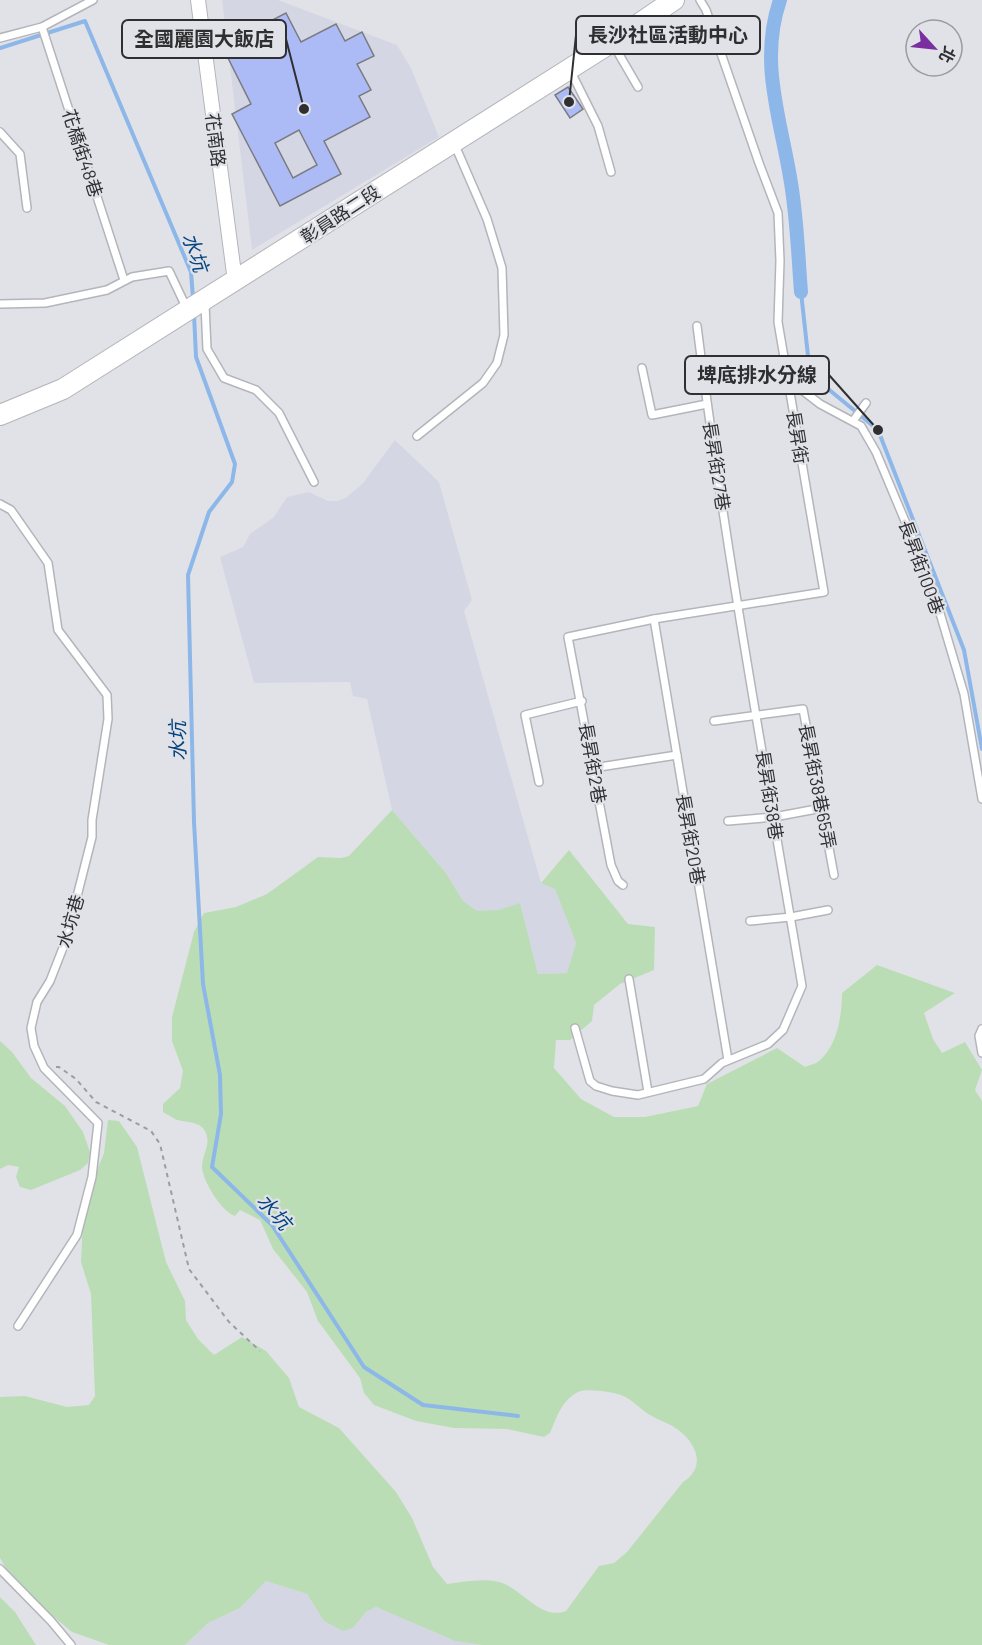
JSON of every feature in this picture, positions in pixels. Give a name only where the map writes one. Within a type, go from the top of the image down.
[{"type":"main road","name":"彰員路二段","points":[[0,415],[63,389],[612,42],[674,0]]},
{"type":"street","name":"花南路","points":[[198,0],[235,281]]},
{"type":"lane","points":[[0,38],[42,27],[93,0]]},
{"type":"lane","name":"長昇街","points":[[568,637],[654,619],[824,592],[778,322],[780,261],[778,213],[706,10],[700,0]]},
{"type":"lane","name":"花橋街48巷","points":[[42,27],[124,280]]},
{"type":"lane","points":[[612,42],[638,87]]},
{"type":"lane","points":[[569,68],[598,126],[611,172]]},
{"type":"lane","points":[[0,132],[20,154],[27,208]]},
{"type":"lane","points":[[417,435],[483,383],[497,363],[504,335],[502,268],[487,219],[453,142]]},
{"type":"lane","points":[[0,304],[45,303],[107,290],[132,277],[169,271],[188,311]]},
{"type":"lane","points":[[205,300],[207,349],[224,378],[256,390],[279,412],[314,482]]},
{"type":"lane","name":"長昇街27巷","points":[[697,326],[738,605]]},
{"type":"lane","points":[[642,368],[652,415],[707,404]]},
{"type":"lane","name":"長昇街100巷","points":[[789,380],[820,404],[861,426],[876,452],[931,583],[964,694],[979,758],[982,799]]},
{"type":"lane","points":[[853,421],[866,403]]},
{"type":"lane","name":"水坑巷","points":[[0,504],[11,510],[48,563],[58,630],[107,695],[108,719],[92,820],[93,837],[66,940],[50,981],[38,1002],[31,1028],[34,1046],[44,1068],[98,1123],[92,1177],[77,1235],[18,1326]]},
{"type":"lane","name":"長昇街38巷","points":[[728,1060],[768,1044],[783,1030],[802,986],[738,605]]},
{"type":"lane","name":"長昇街20巷","points":[[654,619],[728,1060]]},
{"type":"lane","name":"長昇街2巷","points":[[568,637],[582,701],[611,865],[618,881],[623,885]]},
{"type":"lane","points":[[539,782],[525,715],[582,701]]},
{"type":"lane","name":"長昇街38巷65弄","points":[[757,716],[803,709],[834,875]]},
{"type":"lane","points":[[714,721],[757,716]]},
{"type":"lane","points":[[593,768],[677,755]]},
{"type":"lane","points":[[728,821],[774,817],[822,808]]},
{"type":"lane","points":[[750,921],[828,910]]},
{"type":"lane","points":[[629,979],[648,1092]]},
{"type":"lane","points":[[575,1029],[590,1081],[596,1086],[612,1091],[638,1095],[704,1079],[728,1060]]},
{"type":"lane","points":[[982,1029],[979,1036],[982,1053]]},
{"type":"lane","points":[[0,1569],[71,1645]]},
{"type":"path","points":[[44,1068],[59,1067],[76,1079],[96,1102],[151,1131],[160,1144],[189,1269],[229,1322],[260,1351]]},
{"type":"shaded area","points":[[222,0],[278,0],[397,45],[411,68],[439,137],[252,250]]},
{"type":"shaded area","points":[[395,440],[439,482],[472,600],[464,611],[541,883],[555,888],[576,943],[568,973],[538,974],[520,904],[499,911],[477,912],[463,901],[446,873],[392,810],[367,699],[353,696],[350,682],[254,683],[220,557],[243,547],[250,534],[274,517],[287,497],[309,492],[328,501],[338,501],[347,497],[363,483]]},
{"type":"shaded area","points":[[266,1581],[307,1594],[324,1621],[353,1628],[366,1612],[376,1607],[455,1641],[482,1645],[185,1645],[208,1623],[240,1608]]},
{"type":"green space","points":[[392,810],[446,873],[463,901],[477,911],[499,910],[520,903],[538,974],[567,973],[576,943],[555,889],[541,883],[569,850],[628,924],[655,927],[654,970],[620,984],[594,1005],[592,1021],[570,1040],[556,1040],[554,1068],[581,1099],[614,1117],[645,1117],[698,1106],[707,1084],[777,1048],[805,1067],[818,1062],[834,1039],[841,1011],[842,993],[877,965],[955,993],[924,1013],[933,1039],[942,1053],[965,1042],[982,1070],[975,1090],[982,1101],[982,1645],[482,1645],[455,1641],[376,1607],[366,1612],[353,1628],[343,1631],[324,1621],[307,1594],[266,1581],[240,1608],[208,1623],[185,1645],[109,1645],[72,1632],[16,1585],[0,1558],[0,1397],[25,1396],[67,1407],[89,1405],[95,1396],[91,1294],[81,1262],[83,1217],[87,1195],[104,1153],[108,1120],[119,1121],[137,1147],[166,1262],[185,1301],[186,1320],[198,1339],[214,1355],[242,1337],[266,1351],[289,1378],[299,1407],[339,1428],[396,1492],[412,1518],[433,1567],[447,1584],[480,1580],[499,1582],[516,1590],[548,1612],[566,1611],[599,1566],[614,1563],[627,1552],[694,1471],[697,1458],[692,1445],[682,1433],[647,1413],[627,1398],[613,1393],[593,1390],[578,1392],[567,1400],[557,1415],[550,1433],[544,1437],[507,1429],[454,1428],[416,1421],[374,1405],[364,1393],[360,1378],[318,1321],[307,1292],[273,1249],[260,1220],[240,1210],[235,1216],[224,1209],[214,1196],[202,1167],[207,1145],[205,1131],[199,1125],[175,1119],[163,1112],[163,1104],[180,1088],[183,1071],[172,1041],[172,1017],[194,932],[204,913],[236,907],[267,894],[318,857],[349,856]]},
{"type":"green space","points":[[0,1041],[12,1052],[31,1078],[65,1106],[83,1132],[90,1152],[88,1163],[80,1170],[31,1190],[20,1187],[16,1177],[19,1167],[8,1165],[0,1169]]},
{"type":"green space","points":[[0,1597],[15,1612],[36,1645],[0,1645]]},
{"type":"building","points":[[286,13],[301,42],[336,24],[345,41],[362,32],[374,56],[357,64],[371,90],[359,96],[370,117],[324,141],[341,174],[280,206],[232,114],[251,104],[222,46]],"holes":[[[299,130],[317,165],[293,178],[275,143]]]},
{"type":"building","points":[[568,87],[583,109],[570,118],[555,95]]},
{"type":"waterway","points":[[780,0],[771,45],[771,67],[796,220],[801,292]]},
{"type":"waterway","name":"水坑","points":[[0,48],[85,21],[191,272],[193,298]]},
{"type":"waterway","points":[[801,292],[810,374],[878,430],[964,650],[982,749]]},
{"type":"waterway","name":"水坑","points":[[194,314],[196,357],[235,464],[232,482],[209,512],[188,575],[194,822],[203,984],[220,1075],[221,1114],[212,1167],[272,1225],[364,1367],[423,1405],[518,1416]]},
{"type":"place","name":"長沙社區活動中心","points":[[569,102]]},
{"type":"place","name":"全國麗園大飯店","points":[[304,109]]},
{"type":"place","name":"埤底排水分線","points":[[878,430]]}]
